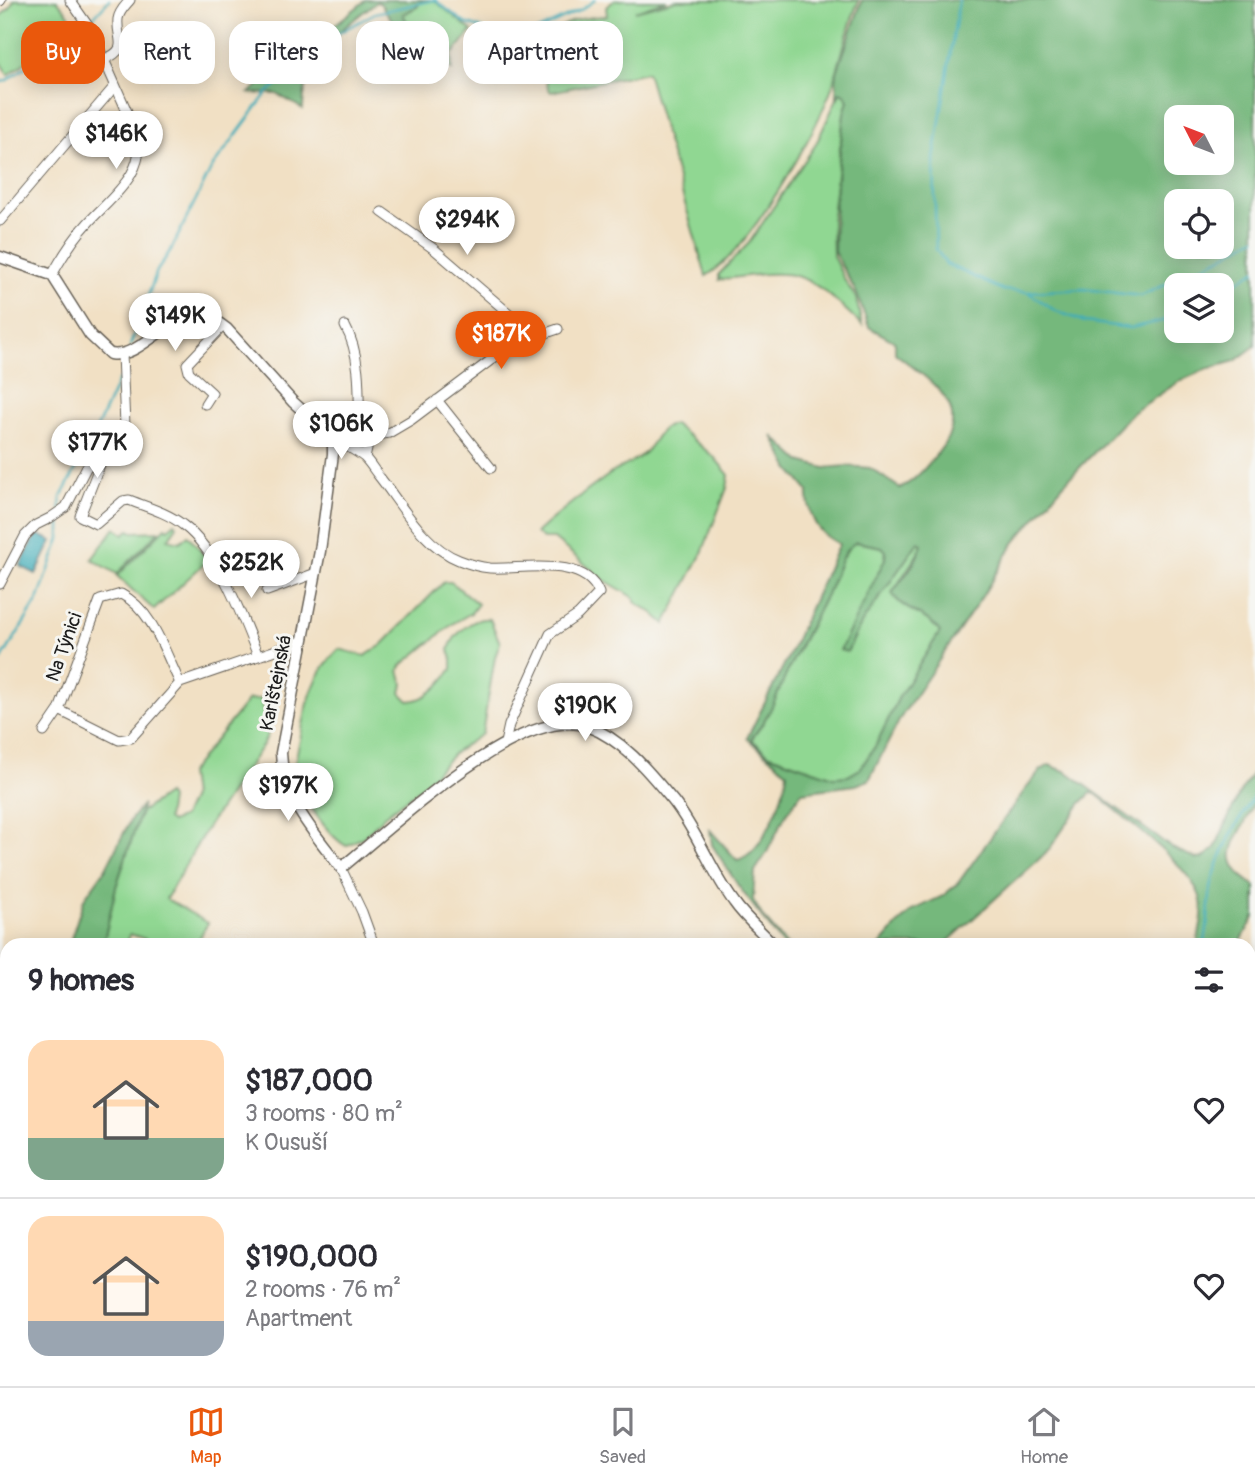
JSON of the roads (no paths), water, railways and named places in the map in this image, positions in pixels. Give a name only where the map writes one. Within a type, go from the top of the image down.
[{"type":"main road","points":[[0,257],[52,275],[97,343],[110,354],[122,354],[191,317],[211,318],[223,326],[293,402],[333,438]]},
{"type":"main road","name":"Karlštejnská","points":[[333,438],[316,573],[286,720],[282,759],[284,779],[295,806],[341,868]]},
{"type":"main road","points":[[341,868],[457,774],[505,743],[544,726],[558,723],[584,725],[610,737],[640,764],[674,803],[694,832],[735,904],[767,938]]},
{"type":"street","points":[[70,0],[84,21]]},
{"type":"street","points":[[105,59],[116,54],[121,46],[118,18],[130,0]]},
{"type":"street","points":[[52,275],[85,226],[131,175],[138,160],[138,138],[105,65]]},
{"type":"street","points":[[0,220],[114,87]]},
{"type":"street","points":[[383,212],[434,248],[527,329]]},
{"type":"street","points":[[205,404],[212,393],[189,372],[187,364],[223,326]]},
{"type":"street","points":[[345,326],[350,334],[356,365],[359,432]]},
{"type":"street","points":[[333,438],[359,432],[370,436],[390,433],[511,345],[558,329]]},
{"type":"street","points":[[0,584],[25,536],[36,525],[66,507],[86,468],[126,423],[122,354]]},
{"type":"street","points":[[437,400],[491,468]]},
{"type":"street","points":[[365,458],[370,436]]},
{"type":"street","points":[[333,438],[365,458],[422,533],[446,554],[471,565],[488,568],[560,567],[578,573],[595,584],[598,593],[594,601],[550,634],[509,725],[505,743]]},
{"type":"street","points":[[100,452],[103,457],[80,516],[96,524],[123,501],[129,500],[175,519],[185,526],[212,559],[234,598],[258,656]]},
{"type":"street","points":[[267,591],[316,573]]},
{"type":"street","name":"Na Týnici","points":[[44,732],[60,710],[100,600],[121,594],[131,599],[148,618],[180,683]]},
{"type":"street","name":"Na Týnici","points":[[60,710],[119,740],[131,738],[180,683],[302,641]]},
{"type":"street","points":[[341,868],[371,938]]},
{"type":"water","points":[[37,534],[52,541],[36,574],[20,566]]},
{"type":"waterway","points":[[90,21],[109,0]]},
{"type":"waterway","points":[[435,0],[465,23],[486,30],[530,34],[581,10],[595,0]]},
{"type":"waterway","points":[[130,346],[157,271],[172,248],[211,169],[267,93],[275,86],[301,75],[339,33],[375,13],[435,0]]},
{"type":"waterway","points":[[959,0],[934,158],[936,249],[946,264],[1003,290],[1028,292],[1054,310],[1085,322],[1130,328],[1164,321]]},
{"type":"waterway","points":[[0,82],[21,70]]},
{"type":"waterway","points":[[1028,292],[1084,289],[1141,296],[1255,238]]},
{"type":"waterway","points":[[1234,284],[1255,271]]},
{"type":"waterway","points":[[60,509],[61,497],[92,439],[119,379]]},
{"type":"waterway","points":[[0,662],[38,600],[60,539],[60,516]]},
{"type":"waterway","points":[[1205,938],[1211,887],[1221,856],[1255,795]]}]
